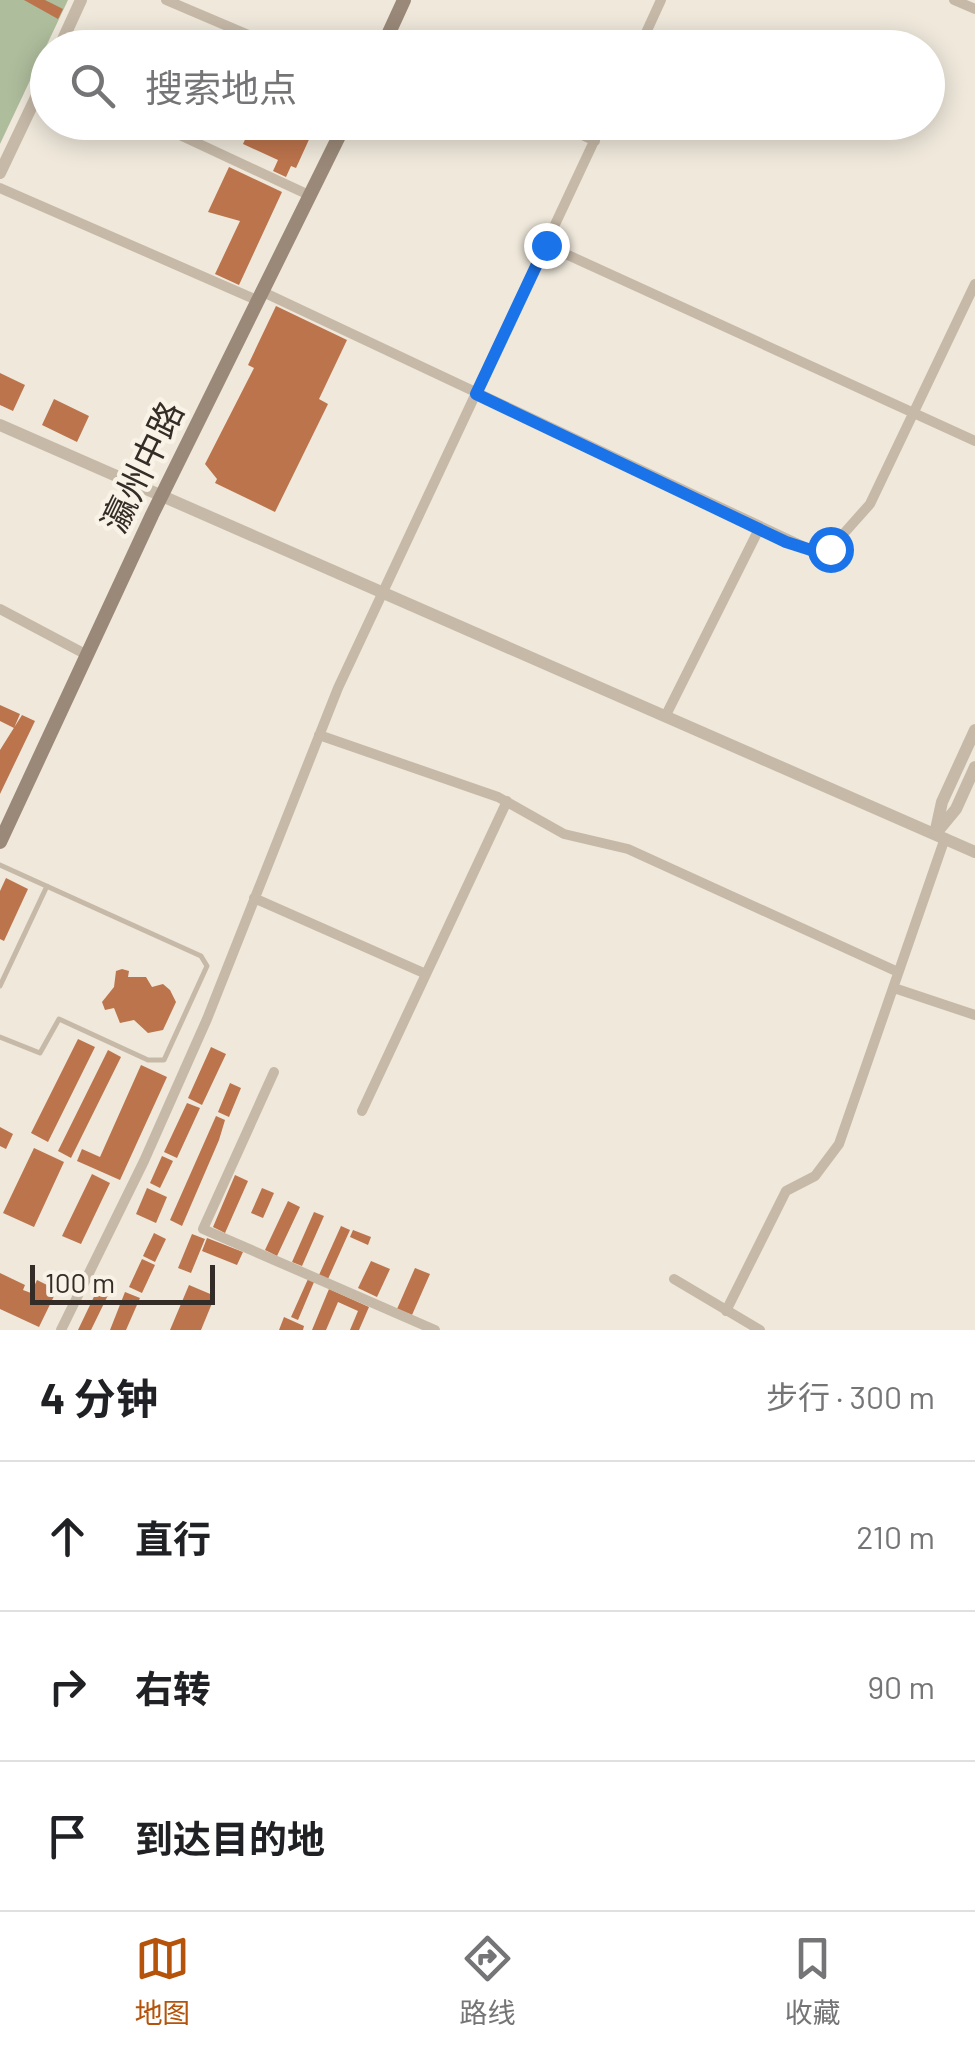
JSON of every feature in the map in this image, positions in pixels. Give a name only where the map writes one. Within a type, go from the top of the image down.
[{"type":"main road","points":[[391,30],[404,0]]},
{"type":"main road","name":"瀛州中路","points":[[0,842],[161,496],[337,140]]},
{"type":"street","points":[[67,30],[81,0]]},
{"type":"street","points":[[166,0],[237,30]]},
{"type":"street","points":[[647,30],[661,0]]},
{"type":"street","points":[[954,0],[975,9]]},
{"type":"street","points":[[0,173],[30,110]]},
{"type":"street","points":[[191,140],[311,196]]},
{"type":"street","points":[[61,1330],[151,1146],[319,735],[383,592],[595,140]]},
{"type":"street","points":[[0,188],[261,297],[811,550],[830,549],[870,504],[911,411],[975,284]]},
{"type":"street","points":[[546,245],[975,441]]},
{"type":"street","points":[[0,424],[975,852]]},
{"type":"street","points":[[666,715],[759,528]]},
{"type":"street","points":[[0,609],[86,655]]},
{"type":"street","points":[[940,836],[942,802],[975,730]]},
{"type":"street","points":[[319,735],[507,801],[548,827],[628,849],[898,972]]},
{"type":"street","points":[[726,1330],[777,1204],[786,1191],[827,1165],[839,1144],[894,988],[940,836],[975,767]]},
{"type":"street","points":[[362,1111],[507,801]]},
{"type":"street","points":[[254,898],[426,974]]},
{"type":"street","points":[[894,988],[975,1015]]},
{"type":"street","points":[[274,1072],[203,1229],[435,1330]]},
{"type":"street","points":[[674,1278],[760,1330]]},
{"type":"lane","points":[[0,865],[202,956],[207,966],[164,1060],[148,1060],[59,1019],[40,1053],[0,1037]]},
{"type":"lane","points":[[0,986],[47,886]]},
{"type":"green space","points":[[0,0],[68,0],[54,30],[30,30],[30,80],[0,144]]},
{"type":"building","points":[[24,0],[45,0],[63,9],[58,19]]},
{"type":"building","points":[[245,140],[309,140],[296,168],[291,166],[286,177],[273,171],[278,160],[243,144]]},
{"type":"building","points":[[229,167],[282,192],[239,285],[215,274],[240,221],[208,212]]},
{"type":"building","points":[[276,306],[347,340],[319,399],[328,404],[275,512],[215,483],[217,479],[205,464],[254,368],[248,365]]},
{"type":"building","points":[[0,373],[25,385],[13,411],[0,405]]},
{"type":"building","points":[[54,399],[89,416],[77,442],[42,425]]},
{"type":"building","points":[[0,705],[20,714],[14,728],[0,721]]},
{"type":"building","points":[[22,715],[35,721],[0,794],[0,750]]},
{"type":"building","points":[[6,878],[28,889],[4,941],[0,939],[0,891]]},
{"type":"building","points":[[116,971],[129,971],[128,977],[146,977],[152,987],[163,984],[170,990],[176,1002],[163,1030],[148,1033],[134,1020],[120,1023],[114,1008],[105,1010],[102,1002],[114,987]]},
{"type":"building","points":[[78,1039],[95,1047],[48,1142],[31,1133]]},
{"type":"building","points":[[211,1047],[226,1054],[202,1105],[188,1098]]},
{"type":"building","points":[[108,1050],[121,1057],[71,1158],[58,1151]]},
{"type":"building","points":[[141,1065],[167,1077],[120,1180],[77,1161],[82,1149],[100,1157]]},
{"type":"building","points":[[230,1083],[241,1088],[229,1117],[218,1112]]},
{"type":"building","points":[[187,1103],[200,1108],[177,1158],[164,1152]]},
{"type":"building","points":[[216,1116],[225,1120],[219,1140],[182,1226],[170,1220]]},
{"type":"building","points":[[0,1127],[13,1134],[6,1149],[0,1146]]},
{"type":"building","points":[[34,1148],[64,1162],[34,1227],[3,1213]]},
{"type":"building","points":[[162,1156],[173,1161],[160,1188],[150,1183]]},
{"type":"building","points":[[92,1174],[110,1183],[81,1244],[62,1236]]},
{"type":"building","points":[[235,1175],[248,1181],[225,1233],[213,1227]]},
{"type":"building","points":[[147,1188],[167,1197],[156,1223],[136,1214]]},
{"type":"building","points":[[262,1188],[274,1193],[263,1218],[251,1213]]},
{"type":"building","points":[[288,1201],[300,1207],[277,1256],[265,1250]]},
{"type":"building","points":[[314,1212],[324,1216],[302,1266],[292,1262]]},
{"type":"building","points":[[341,1226],[350,1230],[328,1279],[319,1275]]},
{"type":"building","points":[[353,1230],[371,1237],[368,1245],[350,1237]]},
{"type":"building","points":[[154,1233],[166,1239],[155,1262],[143,1256]]},
{"type":"building","points":[[192,1234],[205,1239],[191,1273],[178,1268]]},
{"type":"building","points":[[207,1238],[243,1252],[237,1265],[202,1251]]},
{"type":"building","points":[[142,1259],[155,1265],[142,1293],[129,1287]]},
{"type":"building","points":[[371,1261],[390,1269],[377,1297],[358,1288]]},
{"type":"building","points":[[415,1268],[430,1274],[412,1315],[397,1309]]},
{"type":"building","points":[[0,1273],[25,1285],[23,1290],[31,1293],[37,1280],[57,1290],[39,1327],[0,1309]]},
{"type":"building","points":[[308,1279],[314,1282],[298,1320],[291,1317]]},
{"type":"building","points":[[101,1282],[112,1287],[91,1330],[78,1330]]},
{"type":"building","points":[[189,1285],[215,1296],[201,1330],[170,1330]]},
{"type":"building","points":[[329,1289],[369,1307],[359,1330],[350,1330],[358,1311],[338,1302],[326,1330],[312,1330]]},
{"type":"building","points":[[125,1292],[140,1298],[126,1330],[110,1330]]},
{"type":"building","points":[[284,1317],[304,1326],[303,1330],[279,1330]]},
{"type":"route","points":[[546,245],[476,394],[786,542],[811,550],[830,549]]}]
